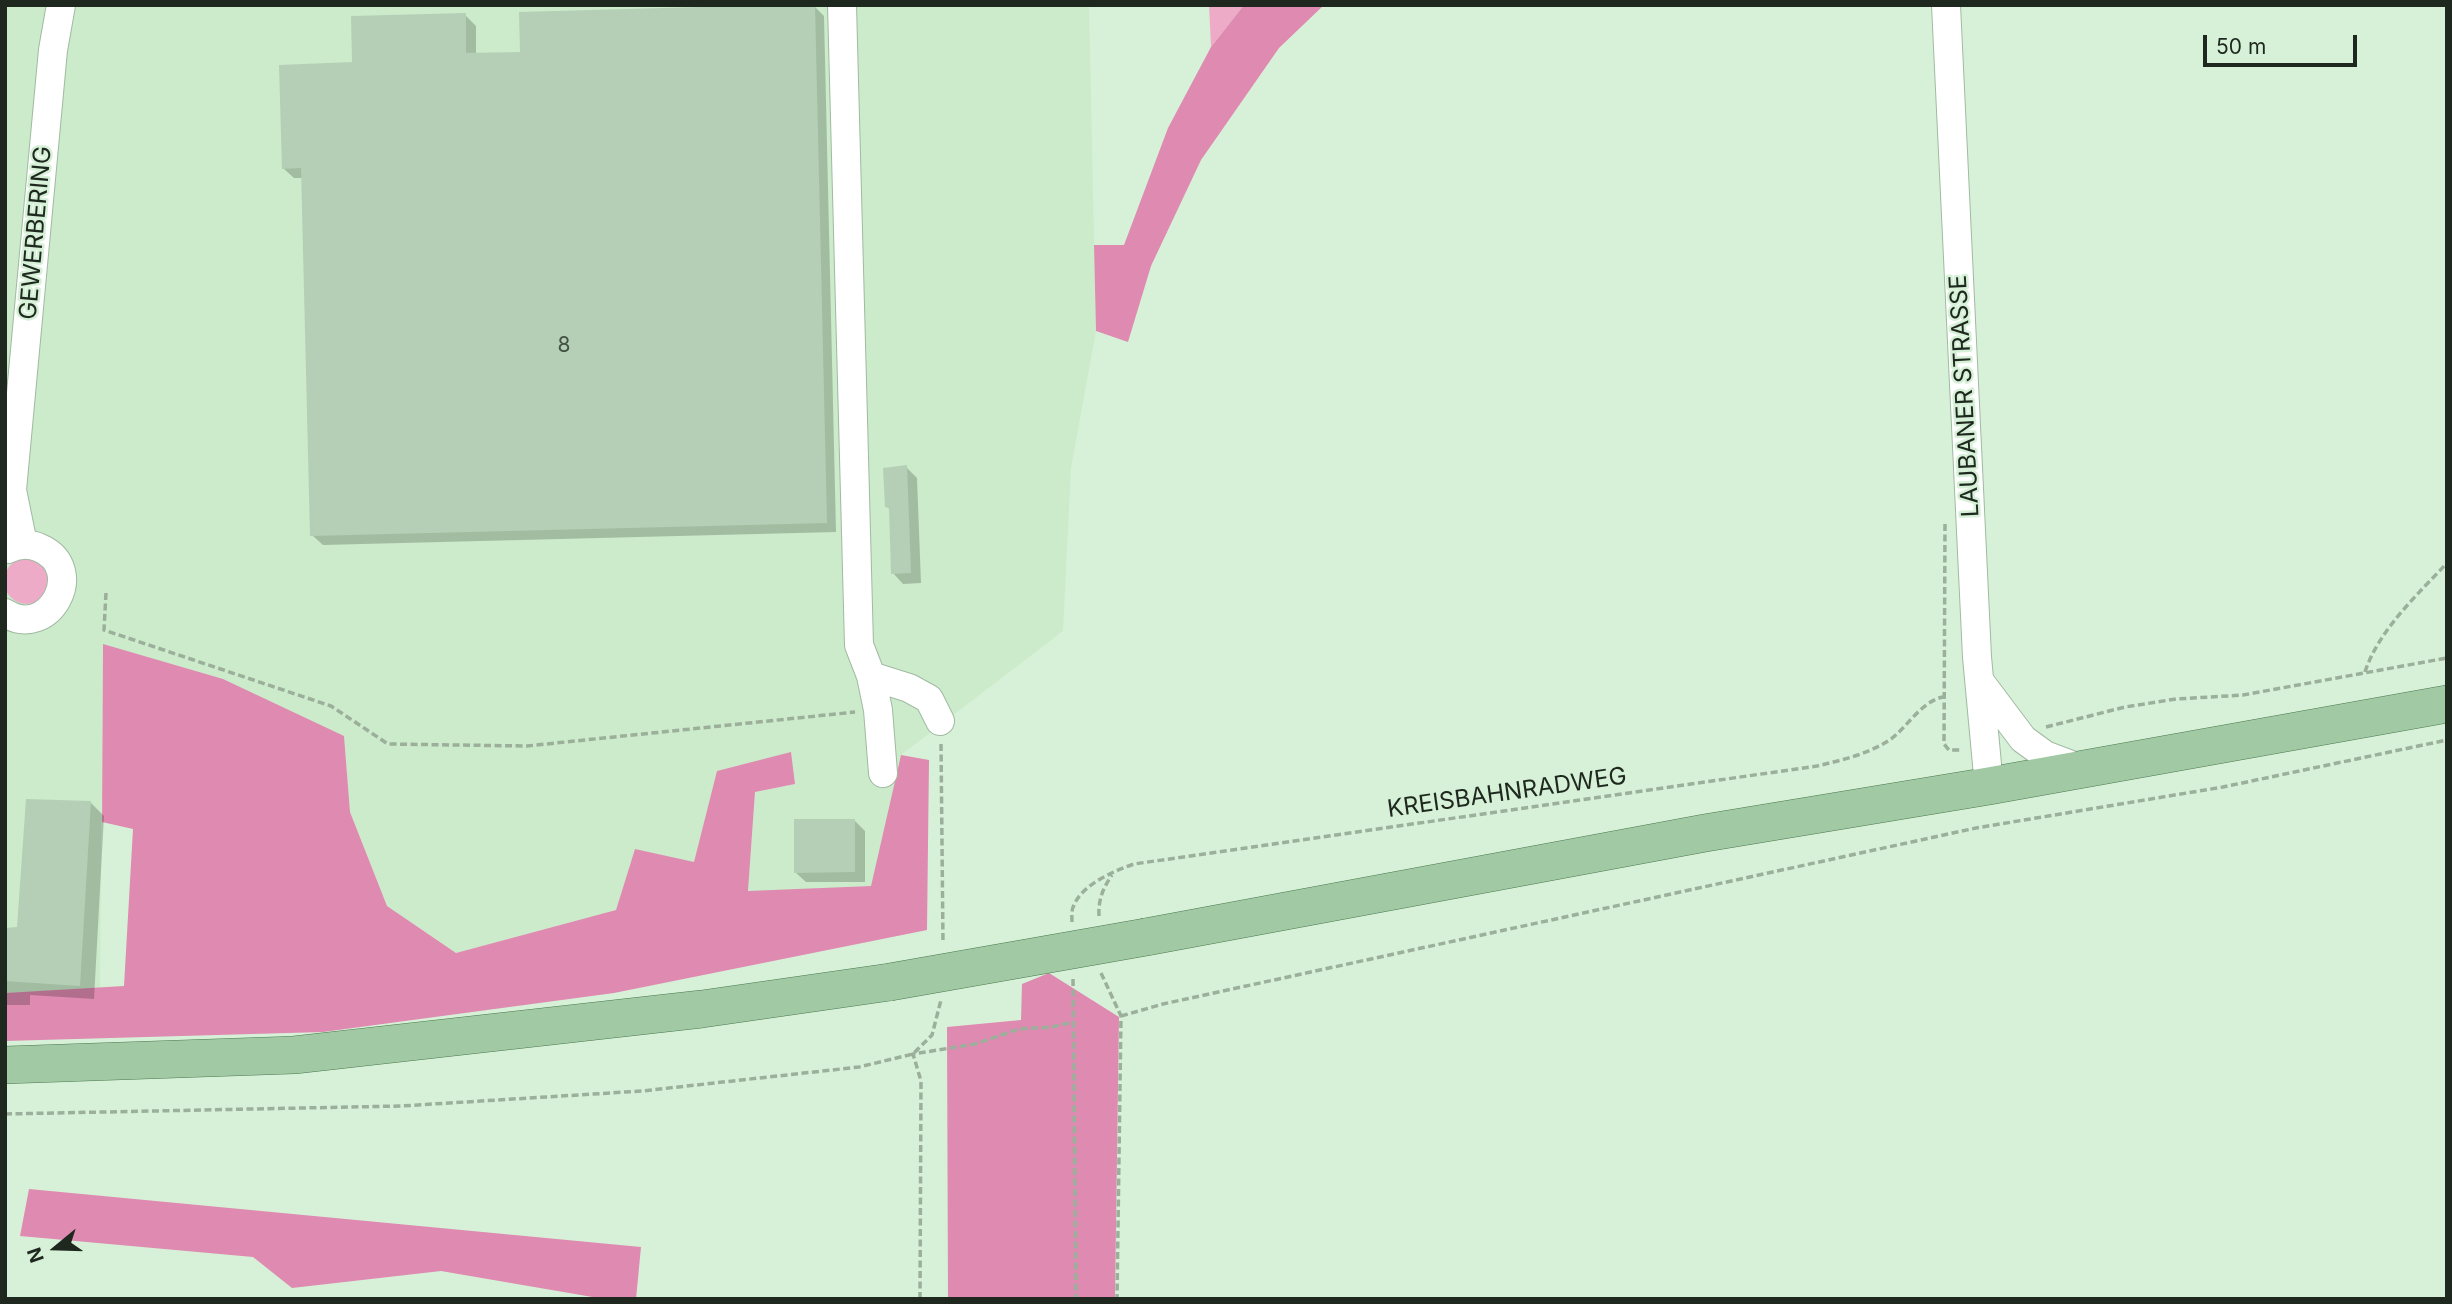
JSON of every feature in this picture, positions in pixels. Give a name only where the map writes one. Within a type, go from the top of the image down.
[{"type":"main road","points":[[5,1065],[294,1055],[702,1009],[890,982],[1705,834],[1987,769],[2082,769],[2447,704]]},
{"type":"street","name":"GEWERBERING","points":[[7,617],[35,618],[55,604],[61,592],[62,580],[57,561],[42,548],[14,547],[12,490],[53,50],[61,5]]},
{"type":"street","points":[[842,5],[859,645],[871,676],[878,710],[883,773]]},
{"type":"street","name":"LAUBANER STRASSE","points":[[1946,5],[1980,682],[1987,769]]},
{"type":"street","points":[[871,676],[909,688],[929,699],[940,721]]},
{"type":"street","points":[[1980,682],[2023,739],[2045,754],[2082,769]]},
{"type":"path","points":[[2365,672],[2369,659],[2400,614],[2447,563]]},
{"type":"path","points":[[106,593],[104,630],[331,706],[388,744],[527,746],[878,710]]},
{"type":"path","points":[[2023,739],[2028,731],[2125,707],[2176,699],[2243,695],[2447,658]]},
{"type":"path","name":"KREISBAHNRADWEG","points":[[1072,933],[1072,907],[1081,894],[1114,871],[1134,864],[1781,772],[1840,760],[1868,751],[1889,740],[1930,702],[1943,697],[1944,744],[1949,750],[1987,769]]},
{"type":"path","points":[[1117,1299],[1121,1016],[1163,1004],[1963,831],[2223,787],[2447,740]]},
{"type":"path","points":[[1073,971],[1076,1299]]},
{"type":"path","points":[[920,1299],[921,1081],[913,1054],[975,1044],[1019,1029],[1052,1027],[1073,1022]]},
{"type":"shaded area","points":[[5,5],[1089,5],[1096,331],[1071,468],[1063,631],[901,755],[871,886],[748,892],[755,792],[795,784],[791,753],[717,771],[694,863],[635,849],[616,910],[456,953],[387,906],[350,812],[344,736],[103,644],[100,988],[5,993]]},
{"type":"shaded area","points":[[1209,5],[1244,5],[1211,47]]},
{"type":"shaded area","points":[[1244,5],[1324,5],[1279,48],[1201,160],[1151,266],[1128,342],[1096,331],[1094,245],[1124,245],[1168,128],[1211,47]]},
{"type":"shaded area","points":[[27,558],[43,565],[50,581],[43,597],[27,604],[11,597],[4,581],[11,565]]},
{"type":"shaded area","points":[[103,644],[223,679],[344,736],[350,812],[387,906],[456,953],[616,910],[635,849],[694,862],[717,771],[791,752],[795,784],[755,792],[748,891],[871,886],[901,755],[929,760],[927,930],[614,993],[323,1032],[5,1041],[5,993],[124,986],[133,829],[102,822]]},
{"type":"shaded area","points":[[1049,973],[1119,1017],[1115,1299],[948,1299],[947,1027],[1021,1020],[1022,984]]},
{"type":"shaded area","points":[[29,1189],[641,1247],[636,1299],[604,1299],[441,1271],[292,1288],[253,1257],[20,1236]]},
{"type":"building","points":[[815,5],[827,523],[310,536],[301,168],[282,169],[279,65],[352,62],[351,16],[466,13],[466,53],[520,52],[519,12]]},
{"type":"building","points":[[907,465],[911,573],[891,574],[889,508],[885,507],[883,468]]},
{"type":"building","points":[[26,799],[91,801],[80,986],[5,981],[5,928],[17,927]]},
{"type":"building","points":[[794,819],[855,819],[855,872],[794,873]]}]
